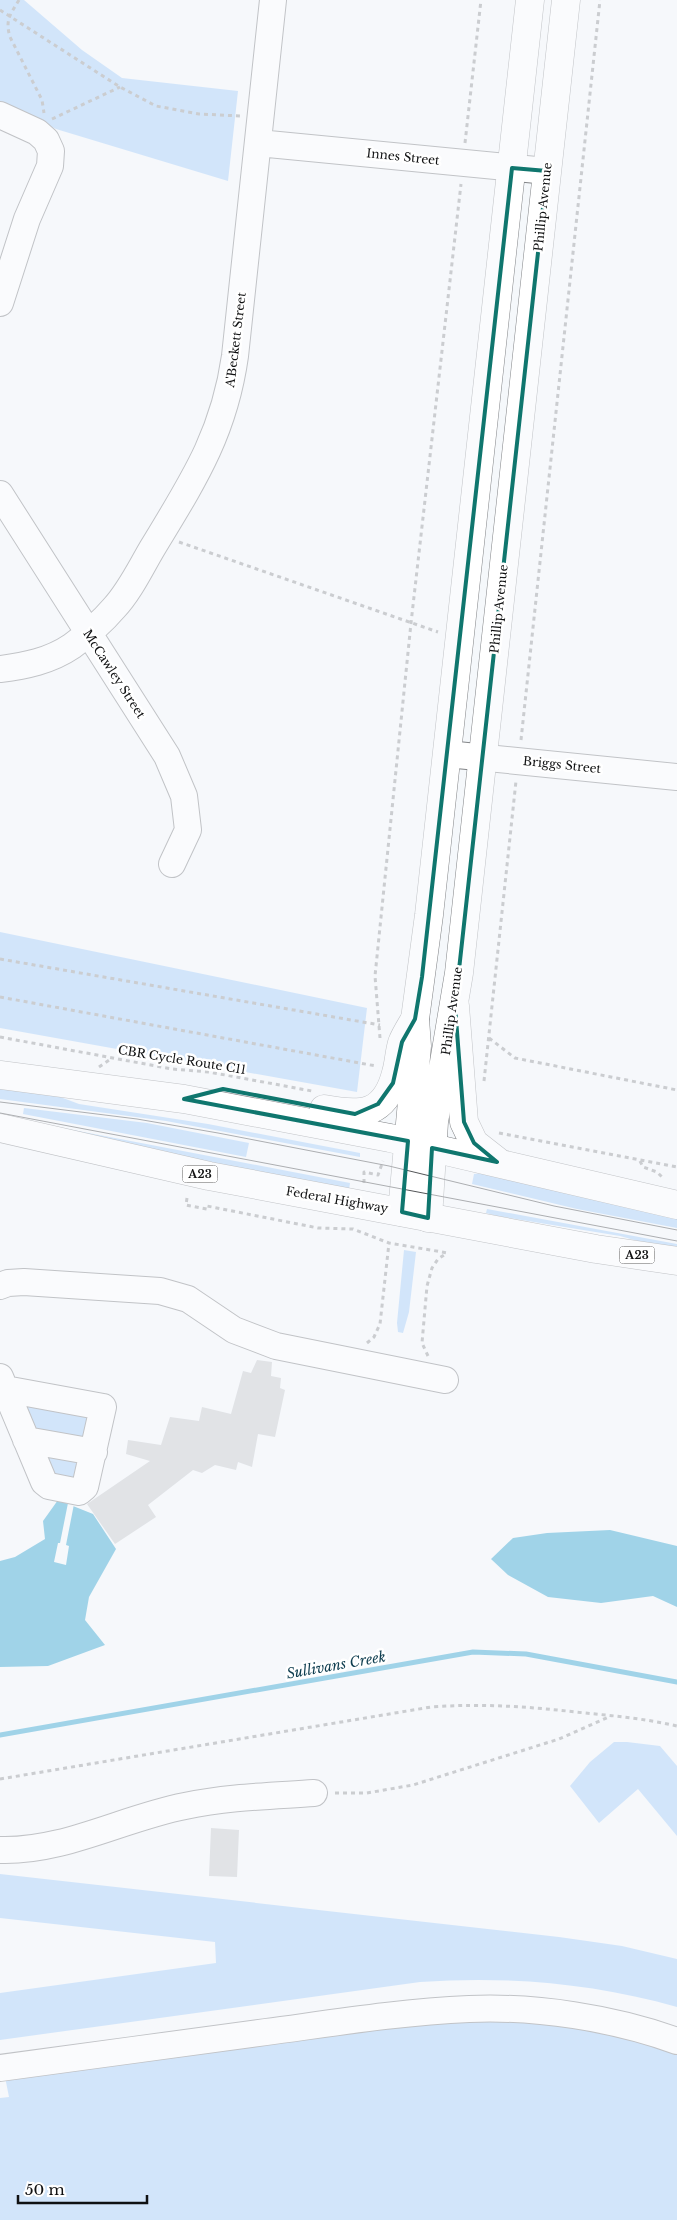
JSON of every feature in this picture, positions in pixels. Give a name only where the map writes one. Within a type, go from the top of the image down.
[{"type":"main road","name":"Phillip Avenue","points":[[428,1218],[420,1145],[415,1019],[422,977],[530,0]]},
{"type":"main road","name":"Phillip Avenue","points":[[402,1212],[420,1145],[434,1122],[455,1006],[566,0]]},
{"type":"main road","points":[[455,1006],[464,1122],[472,1139],[497,1162]]},
{"type":"main road","points":[[184,1099],[200,1092],[223,1089],[344,1113],[355,1114],[365,1112],[382,1101],[392,1088],[402,1042],[415,1019]]},
{"type":"main road","points":[[0,1075],[184,1099],[420,1145],[677,1206]]},
{"type":"main road","name":"Federal Highway","points":[[0,1128],[209,1176],[596,1249],[677,1261]]},
{"type":"street","name":"A'Beckett Street","points":[[0,669],[30,666],[70,648],[115,608],[203,464],[220,423],[231,388],[274,0]]},
{"type":"street","points":[[0,115],[40,127],[52,151],[50,166],[27,219],[0,303]]},
{"type":"street","name":"Innes Street","points":[[258,143],[547,171]]},
{"type":"street","name":"McCawley Street","points":[[0,494],[167,756],[184,796],[188,830],[172,864]]},
{"type":"street","name":"Briggs Street","points":[[447,754],[677,777]]},
{"type":"street","points":[[0,1286],[8,1283],[24,1282],[160,1292],[188,1299],[234,1330],[276,1346],[438,1371]]},
{"type":"street","points":[[3,1383],[103,1407],[85,1487],[79,1492],[49,1486],[44,1482],[3,1383]]},
{"type":"street","points":[[26,1440],[94,1452]]},
{"type":"street","points":[[0,1850],[67,1842],[140,1817],[185,1806],[240,1798],[314,1793]]},
{"type":"street","points":[[0,2068],[322,2024],[470,2008],[514,2008],[578,2016],[624,2025],[677,2041]]},
{"type":"path","points":[[19,0],[7,23],[10,37],[42,100],[44,108],[40,127]]},
{"type":"path","points":[[0,959],[380,1025],[375,976],[411,624],[481,0]]},
{"type":"path","points":[[484,1084],[600,0]]},
{"type":"path","points":[[0,10],[120,87],[156,106],[199,114],[261,117]]},
{"type":"path","points":[[40,127],[48,121],[120,87]]},
{"type":"path","points":[[161,534],[170,539],[411,624],[460,637]]},
{"type":"path","points":[[0,997],[376,1066]]},
{"type":"path","name":"CBR Cycle Route C11","points":[[0,1037],[172,1069],[209,1072],[320,1092]]},
{"type":"path","points":[[489,1038],[515,1058],[677,1090]]},
{"type":"path","points":[[502,1134],[677,1167]]},
{"type":"path","points":[[640,1160],[643,1167],[657,1172],[662,1178],[669,1180]]},
{"type":"path","points":[[187,1198],[186,1205],[207,1209],[207,1206],[318,1228],[353,1229],[389,1243],[448,1253],[438,1259],[432,1268],[428,1286],[422,1342],[438,1371]]},
{"type":"path","points":[[362,1347],[374,1337],[380,1324],[389,1243]]},
{"type":"path","points":[[0,1779],[431,1707],[476,1704],[514,1705],[652,1720],[677,1726]]},
{"type":"path","points":[[314,1793],[367,1793],[413,1785],[559,1738],[612,1716]]},
{"type":"highlighted area","points":[[512,168],[547,171],[455,1006],[464,1122],[474,1143],[497,1162],[432,1148],[428,1218],[402,1212],[408,1141],[184,1099],[223,1089],[355,1114],[378,1104],[393,1083],[402,1042],[415,1019],[422,977]]},
{"type":"shaded area","points":[[0,0],[24,0],[82,50],[122,78],[238,91],[228,181],[56,129],[0,101]]},
{"type":"shaded area","points":[[0,932],[367,1008],[357,1092],[0,1028]]},
{"type":"shaded area","points":[[0,1087],[55,1095],[79,1104],[208,1124],[360,1153],[360,1157],[166,1121],[0,1099]]},
{"type":"shaded area","points":[[24,1108],[147,1123],[249,1143],[246,1157],[23,1114]]},
{"type":"shaded area","points":[[0,1116],[350,1183],[349,1190],[339,1191]]},
{"type":"shaded area","points":[[490,1172],[677,1218],[677,1228],[577,1209],[472,1184],[474,1174]]},
{"type":"shaded area","points":[[487,1209],[677,1244],[677,1252],[620,1236],[497,1216],[486,1213]]},
{"type":"shaded area","points":[[404,1250],[416,1252],[409,1312],[403,1333],[398,1332],[397,1323]]},
{"type":"shaded area","points":[[26,1399],[89,1417],[84,1438],[49,1436],[34,1429],[26,1415]]},
{"type":"shaded area","points":[[38,1453],[81,1461],[80,1476],[61,1484]]},
{"type":"shaded area","points":[[58,1500],[93,1514],[116,1549],[89,1597],[85,1620],[105,1645],[48,1666],[0,1667],[0,1561],[15,1557],[45,1539],[43,1521]]},
{"type":"shaded area","points":[[610,1530],[677,1546],[677,1607],[653,1596],[601,1603],[548,1597],[508,1575],[491,1559],[513,1538],[547,1533]]},
{"type":"shaded area","points":[[614,1742],[660,1746],[677,1766],[677,1836],[638,1789],[599,1823],[570,1786],[590,1762]]},
{"type":"shaded area","points":[[0,1874],[559,1937],[622,1946],[677,1959],[677,2007],[613,1992],[550,1983],[453,1980],[420,1982],[0,2040],[0,1993],[216,1963],[215,1942],[0,1918]]},
{"type":"shaded area","points":[[511,2013],[677,2046],[677,2220],[0,2220],[0,2098],[9,2097],[4,2072]]},
{"type":"pier","points":[[68,1503],[74,1504],[66,1545],[69,1546],[66,1565],[54,1562]]},
{"type":"building","points":[[257,1360],[272,1362],[271,1376],[281,1378],[280,1388],[285,1390],[275,1437],[258,1434],[252,1467],[238,1462],[236,1470],[215,1465],[202,1473],[193,1470],[148,1505],[156,1517],[115,1544],[87,1504],[150,1461],[126,1454],[128,1440],[161,1445],[170,1417],[199,1421],[202,1407],[231,1414],[243,1371],[251,1373]]},
{"type":"building","points":[[211,1828],[239,1830],[237,1877],[209,1876]]},
{"type":"waterway","name":"Sullivans Creek","points":[[0,1735],[473,1652],[526,1654],[677,1682]]},
{"type":"tram line","points":[[0,1102],[137,1119],[218,1133],[389,1166],[554,1206],[677,1230]]},
{"type":"tram line","points":[[0,1113],[677,1241]]}]
